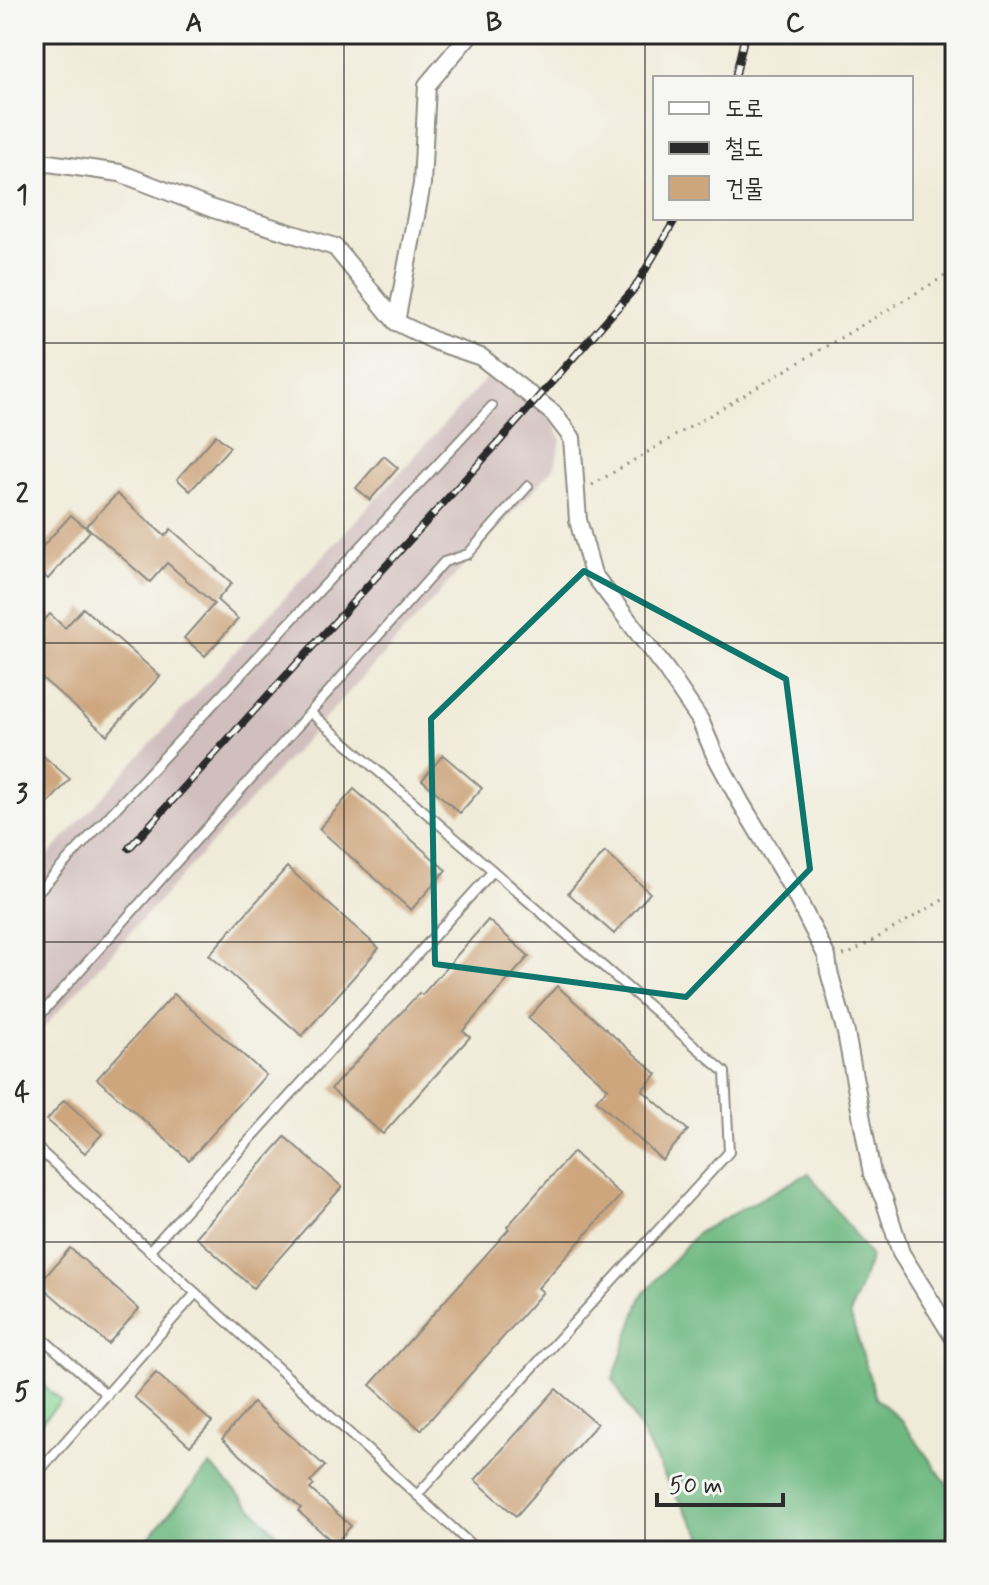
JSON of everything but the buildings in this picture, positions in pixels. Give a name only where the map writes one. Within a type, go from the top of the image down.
[{"type":"street","points":[[396,322],[422,184],[427,85],[470,34]]},
{"type":"street","points":[[34,161],[120,173],[213,209],[335,247],[396,322],[437,342],[481,357],[553,413],[572,438],[578,520],[593,574],[700,720],[714,753],[792,888],[827,957],[846,1033],[872,1174],[884,1199],[901,1253],[955,1340]]},
{"type":"lane","points":[[34,896],[492,406]]},
{"type":"lane","points":[[34,1022],[444,562],[468,554],[528,486]]},
{"type":"lane","points":[[311,713],[725,1072],[729,1152],[417,1495]]},
{"type":"lane","points":[[149,1251],[493,871]]},
{"type":"lane","points":[[34,1145],[478,1551]]},
{"type":"lane","points":[[34,1477],[196,1293]]},
{"type":"lane","points":[[34,1331],[107,1395]]},
{"type":"path","points":[[575,495],[955,270]]},
{"type":"path","points":[[827,957],[849,954],[955,893]]},
{"type":"highlighted area","points":[[584,571],[786,679],[810,869],[686,997],[435,964],[431,719]]},
{"type":"shaded area","points":[[492,372],[550,415],[561,439],[555,466],[34,1038],[34,871]]},
{"type":"green space","points":[[809,1173],[871,1257],[850,1314],[876,1398],[901,1420],[955,1495],[955,1551],[712,1551],[672,1490],[613,1379],[642,1296],[697,1233]]},
{"type":"green space","points":[[34,1377],[61,1401],[34,1430]]},
{"type":"green space","points":[[210,1465],[294,1551],[137,1551]]},
{"type":"railway","points":[[735,76],[745,34]]},
{"type":"railway","points":[[129,848],[634,289],[675,220]]}]
